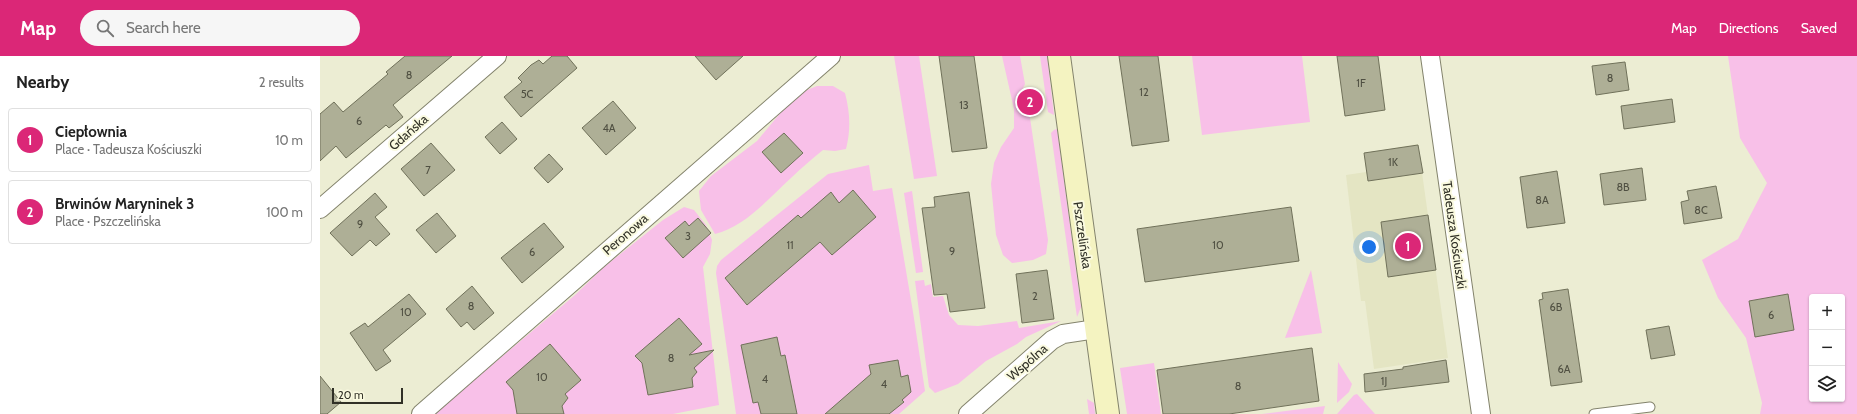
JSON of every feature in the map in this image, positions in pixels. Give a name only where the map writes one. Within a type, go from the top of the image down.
[{"type":"main road","name":"Pszczelińska","points":[[1059,56],[1108,414]]},
{"type":"street","name":"Gdańska","points":[[320,209],[497,56]]},
{"type":"street","name":"Peronowa","points":[[422,414],[831,56]]},
{"type":"street","name":"Tadeusza Kościuszki","points":[[1430,56],[1481,414]]},
{"type":"street","name":"Wspólna","points":[[968,414],[1052,340],[1063,334],[1096,329]]},
{"type":"lane","points":[[1594,414],[1650,407]]},
{"type":"shaded area","points":[[894,56],[919,56],[937,176],[914,179]]},
{"type":"shaded area","points":[[1002,56],[1020,56],[1025,84],[1021,92],[1024,111],[1029,111],[1048,240],[1046,254],[1033,260],[1012,263],[1003,255],[996,235],[991,184],[994,163],[1001,147],[1014,128],[1014,109]]},
{"type":"shaded area","points":[[1040,56],[1047,56],[1054,115],[1048,112]]},
{"type":"shaded area","points":[[1192,56],[1302,56],[1310,122],[1202,135]]},
{"type":"shaded area","points":[[1728,56],[1857,56],[1857,414],[1760,414],[1762,403],[1746,338],[1718,298],[1702,260],[1738,239],[1767,183],[1740,138]]},
{"type":"shaded area","points":[[817,86],[833,86],[845,93],[849,121],[849,135],[846,149],[835,151],[823,150],[756,211],[736,225],[715,234],[701,210],[699,191],[711,176],[757,141],[782,111],[802,92]]},
{"type":"shaded area","points":[[1057,129],[1081,307],[1077,317],[1051,133]]},
{"type":"shaded area","points":[[1418,144],[1448,358],[1374,369],[1365,301],[1361,301],[1346,175],[1366,172],[1364,153]]},
{"type":"shaded area","points":[[869,165],[873,191],[892,188],[925,391],[899,414],[736,414],[716,273],[717,266],[721,260],[828,174]]},
{"type":"shaded area","points":[[912,191],[923,272],[916,273],[904,193]]},
{"type":"shaded area","points":[[684,207],[694,210],[706,225],[712,240],[710,254],[703,267],[719,405],[673,414],[434,414],[575,295],[604,267],[663,220]]},
{"type":"shaded area","points":[[1311,270],[1322,333],[1285,338]]},
{"type":"shaded area","points":[[924,280],[925,286],[931,284],[933,297],[943,296],[949,315],[958,325],[978,326],[1017,321],[1019,328],[1061,321],[1026,337],[1017,344],[986,361],[958,384],[935,393],[929,387],[915,281]]},
{"type":"shaded area","points":[[1338,362],[1352,384],[1349,392],[1337,403]]},
{"type":"shaded area","points":[[1154,363],[1161,414],[1127,414],[1120,368]]},
{"type":"shaded area","points":[[1357,394],[1375,414],[1337,414],[1354,395]]},
{"type":"shaded area","points":[[1087,399],[1094,403],[1095,414],[1089,414]]},
{"type":"shaded area","points":[[1325,406],[1323,414],[1262,414]]},
{"type":"building","points":[[405,56],[452,56],[393,105],[403,117],[389,128],[386,125],[346,158],[336,146],[320,161],[320,114],[334,102],[343,112],[388,74],[386,72]]},
{"type":"building","points":[[552,56],[567,56],[577,68],[521,117],[504,97],[522,82],[518,78],[531,65],[539,60],[543,64]]},
{"type":"building","points":[[695,56],[743,56],[716,80]]},
{"type":"building","points":[[939,56],[974,56],[987,148],[952,152]]},
{"type":"building","points":[[1119,56],[1158,56],[1169,141],[1132,146]]},
{"type":"building","points":[[1337,56],[1378,56],[1385,110],[1345,116]]},
{"type":"building","points":[[1625,62],[1629,90],[1596,95],[1592,66]]},
{"type":"building","points":[[1672,99],[1675,122],[1624,129],[1621,106]]},
{"type":"building","points":[[613,101],[636,128],[606,155],[582,128]]},
{"type":"building","points":[[502,122],[517,139],[500,154],[485,137]]},
{"type":"building","points":[[784,133],[803,153],[781,173],[762,152]]},
{"type":"building","points":[[431,143],[455,170],[424,196],[401,169]]},
{"type":"building","points":[[1418,145],[1423,173],[1368,181],[1364,153]]},
{"type":"building","points":[[549,154],[563,169],[548,183],[534,168]]},
{"type":"building","points":[[1642,168],[1646,200],[1604,205],[1600,174]]},
{"type":"building","points":[[1557,171],[1565,223],[1527,228],[1520,177]]},
{"type":"building","points":[[1716,186],[1722,218],[1684,224],[1681,202],[1689,200],[1687,191]]},
{"type":"building","points":[[853,190],[876,217],[832,255],[820,242],[747,305],[725,278],[798,215],[801,218],[831,192],[839,203]]},
{"type":"building","points":[[969,192],[985,308],[950,312],[947,294],[934,295],[922,208],[935,207],[934,197]]},
{"type":"building","points":[[375,193],[387,207],[375,217],[390,234],[376,246],[370,240],[352,256],[330,233]]},
{"type":"building","points":[[1291,207],[1299,261],[1145,282],[1137,229]]},
{"type":"building","points":[[437,213],[456,236],[436,253],[416,230]]},
{"type":"building","points":[[1428,215],[1436,270],[1388,277],[1381,222]]},
{"type":"building","points":[[698,218],[711,233],[683,258],[665,238],[685,221],[689,226]]},
{"type":"building","points":[[544,223],[564,247],[522,283],[501,258]]},
{"type":"building","points":[[1047,270],[1054,319],[1022,323],[1016,274]]},
{"type":"building","points":[[472,286],[494,313],[474,330],[467,322],[461,327],[446,309]]},
{"type":"building","points":[[1568,289],[1582,382],[1551,386],[1539,300],[1543,299],[1542,293]]},
{"type":"building","points":[[409,294],[426,314],[383,350],[391,361],[376,371],[350,333],[365,323],[368,327]]},
{"type":"building","points":[[1788,294],[1794,330],[1755,337],[1749,301]]},
{"type":"building","points":[[679,318],[702,344],[689,355],[714,350],[694,368],[697,372],[692,378],[693,387],[648,395],[642,363],[635,356]]},
{"type":"building","points":[[1669,326],[1675,355],[1651,359],[1646,330]]},
{"type":"building","points":[[777,337],[781,356],[785,355],[797,414],[761,414],[758,402],[753,403],[741,345]]},
{"type":"building","points":[[550,344],[581,380],[565,394],[568,398],[562,406],[564,414],[517,414],[513,390],[506,382]]},
{"type":"building","points":[[1312,348],[1319,401],[1229,414],[1163,414],[1157,370]]},
{"type":"building","points":[[898,360],[901,377],[908,375],[911,392],[902,400],[904,402],[889,414],[825,414],[871,374],[869,365]]},
{"type":"building","points":[[1446,360],[1449,382],[1365,392],[1364,374],[1403,369],[1403,367]]},
{"type":"building","points":[[320,376],[341,402],[327,414],[320,414]]},
{"type":"place","name":"Brwinów Maryninek 3","points":[[1030,102]]},
{"type":"place","name":"Ciepłownia","points":[[1408,246]]}]
